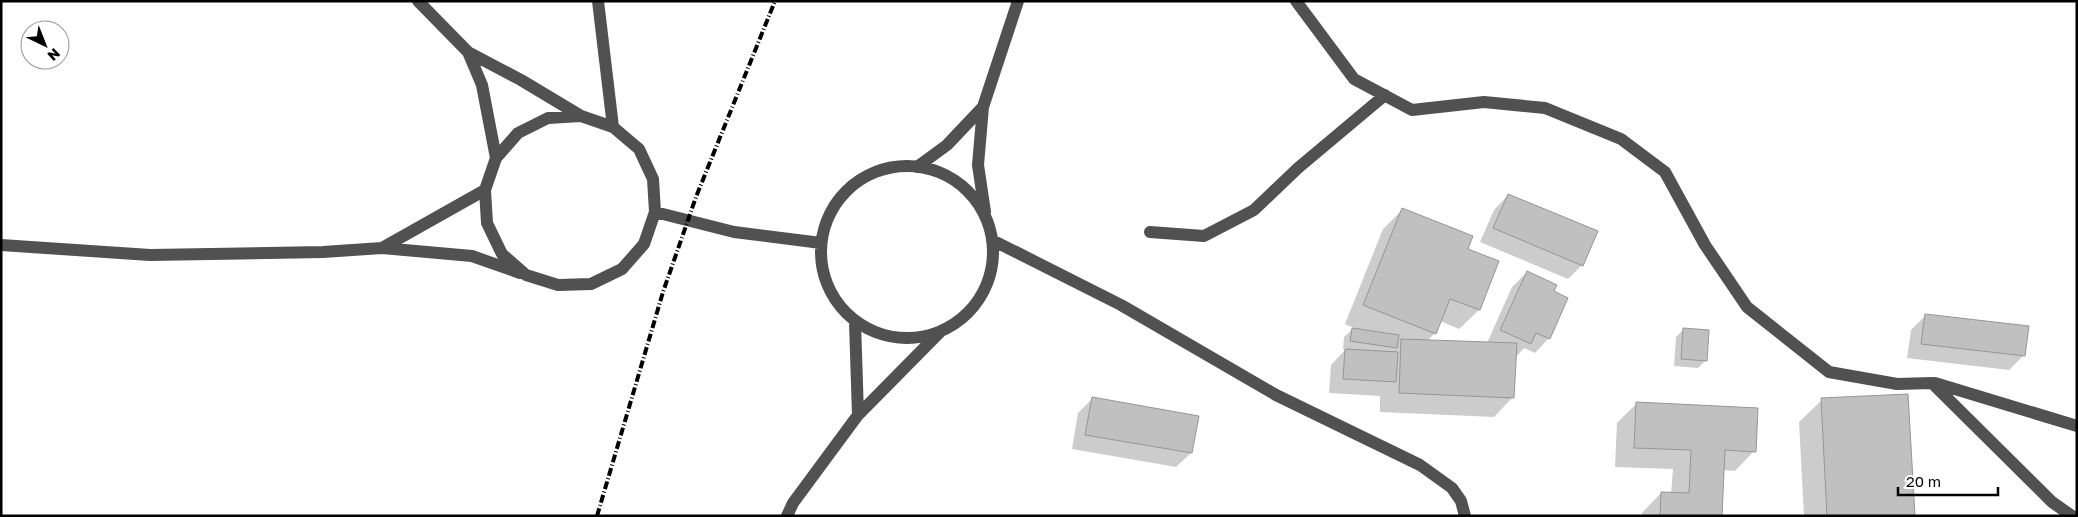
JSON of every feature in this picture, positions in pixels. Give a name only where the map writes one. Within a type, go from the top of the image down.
[{"type":"street","points":[[1,245],[150,255],[323,252],[382,248],[472,256],[558,285],[592,284],[622,269],[644,244],[655,212],[653,179],[638,149],[613,127],[582,116],[521,80],[468,52],[418,1]]},
{"type":"street","points":[[598,1],[613,127]]},
{"type":"street","points":[[787,516],[793,503],[858,416],[941,332],[960,320],[987,284],[992,262],[992,240],[986,218],[978,164],[983,107],[1018,1]]},
{"type":"street","points":[[1296,1],[1354,79],[1412,110],[1484,102],[1546,108],[1621,139],[1665,172],[1705,245],[1747,306],[1829,372],[1897,384],[1932,383],[2077,426]]},
{"type":"street","points":[[468,52],[482,86],[496,158]]},
{"type":"street","points":[[1150,232],[1204,236],[1254,210],[1298,168],[1385,95]]},
{"type":"street","points":[[917,167],[947,145],[983,107]]},
{"type":"street","points":[[526,275],[502,254],[487,223],[485,190],[496,158],[518,133],[548,118],[582,116]]},
{"type":"street","points":[[941,332],[919,338],[896,338],[874,333],[855,322],[839,306],[827,287],[821,265],[821,243],[827,221],[838,201],[854,185],[873,173],[895,167],[917,167],[939,172],[959,184],[975,199],[986,218]]},
{"type":"street","points":[[382,248],[485,190]]},
{"type":"street","points":[[655,212],[734,232],[821,243]]},
{"type":"street","points":[[992,240],[1121,305],[1276,395],[1420,465],[1452,488],[1461,501],[1465,516]]},
{"type":"street","points":[[855,322],[858,416]]},
{"type":"street","points":[[1932,383],[2052,502],[2072,516]]},
{"type":"building","points":[[1508,194],[1598,231],[1583,266],[1493,228]]},
{"type":"building","points":[[1402,208],[1473,236],[1468,249],[1499,261],[1480,310],[1450,299],[1436,334],[1363,305]]},
{"type":"building","points":[[1527,271],[1557,285],[1554,291],[1568,298],[1550,339],[1536,333],[1531,344],[1500,330]]},
{"type":"building","points":[[1925,314],[2029,326],[2025,356],[1921,344]]},
{"type":"building","points":[[1352,328],[1399,335],[1397,348],[1350,341]]},
{"type":"building","points":[[1683,328],[1709,330],[1707,361],[1681,359]]},
{"type":"building","points":[[1401,339],[1517,343],[1514,398],[1399,393]]},
{"type":"building","points":[[1345,349],[1398,352],[1396,382],[1343,379]]},
{"type":"building","points":[[1908,394],[1915,516],[1827,516],[1821,398]]},
{"type":"building","points":[[1092,397],[1199,416],[1192,453],[1085,435]]},
{"type":"building","points":[[1636,402],[1758,408],[1756,452],[1725,450],[1722,516],[1660,516],[1661,492],[1689,493],[1691,450],[1634,448]]},
{"type":"railway","points":[[597,516],[663,292],[696,197],[775,1]]}]
